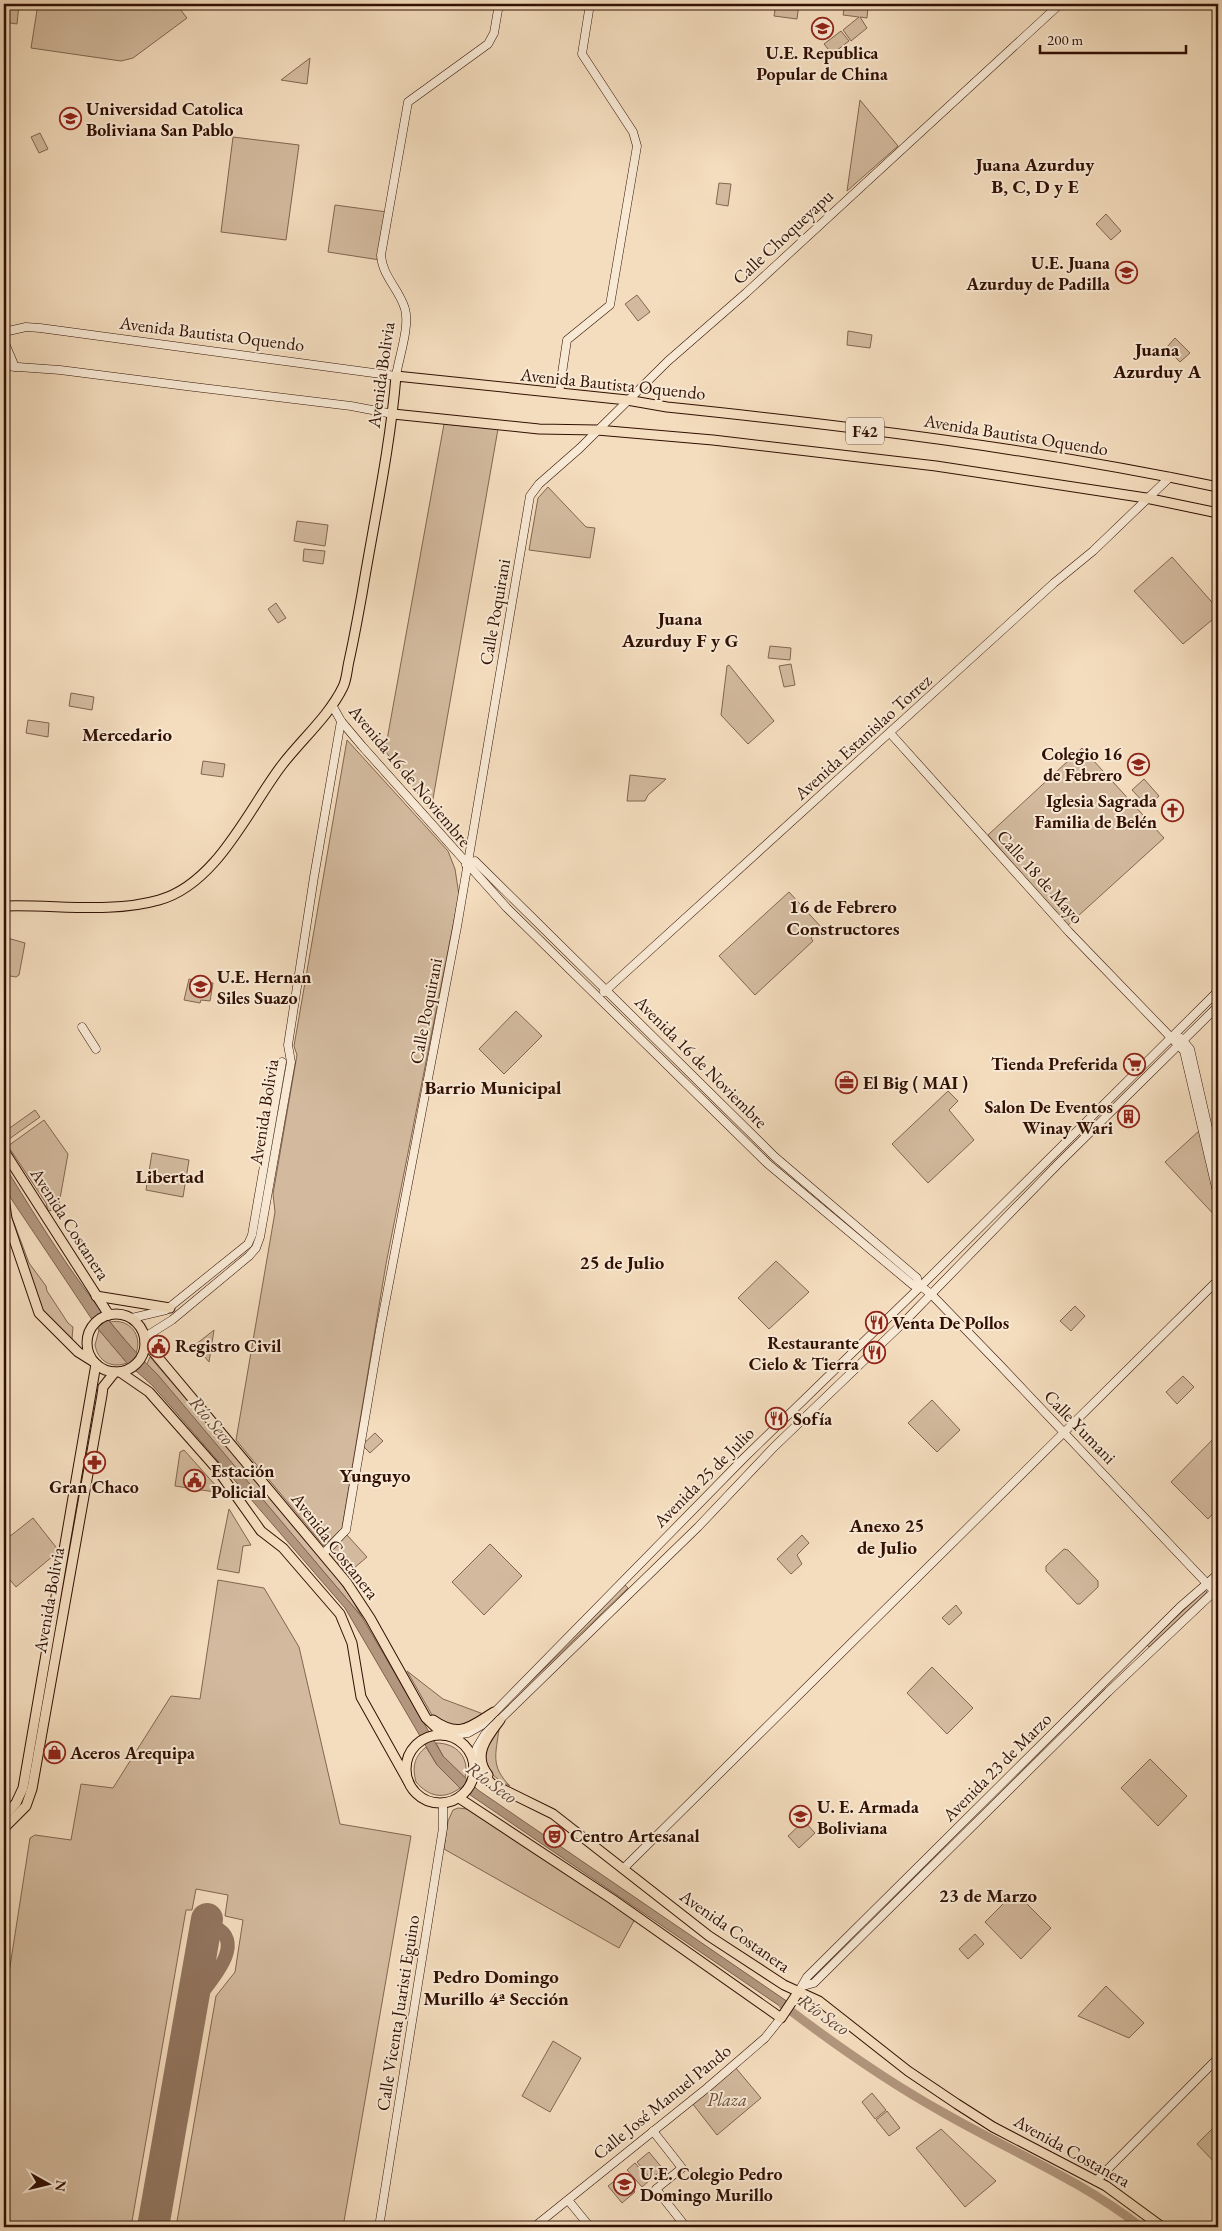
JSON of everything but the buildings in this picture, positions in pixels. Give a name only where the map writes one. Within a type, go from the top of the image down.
[{"type":"main road","name":"Avenida Bautista Oquendo","points":[[396,376],[627,400],[991,446],[1218,486]]},
{"type":"main road","name":"Avenida Bolivia","points":[[4,906],[121,906],[159,900],[175,894],[196,879],[223,852],[279,768],[332,705],[344,686],[354,638],[393,414],[396,376]]},
{"type":"main road","name":"F42","points":[[393,414],[538,428],[597,430],[743,443],[936,466],[1146,498],[1218,513]]},
{"type":"main road","name":"Avenida Costanera","points":[[4,1151],[107,1316]]},
{"type":"main road","points":[[4,1197],[7,1219],[39,1313],[78,1352],[106,1370],[120,1372],[153,1396],[217,1469],[261,1531],[283,1548],[340,1614],[352,1644],[361,1697],[408,1781],[416,1794],[423,1799],[443,1803],[462,1795],[472,1782],[474,1763],[464,1744],[445,1735],[431,1736],[421,1741],[408,1758],[406,1773],[408,1781]]},
{"type":"main road","points":[[96,1296],[170,1308]]},
{"type":"main road","points":[[95,1363],[88,1348],[91,1330],[107,1316],[118,1314],[132,1318],[138,1324],[145,1342],[137,1364],[120,1372]]},
{"type":"main road","name":"Avenida Costanera","points":[[145,1342],[324,1553],[356,1597],[426,1718],[445,1735]]},
{"type":"main road","name":"Avenida Bolivia","points":[[4,1816],[16,1803],[22,1788],[95,1363]]},
{"type":"main road","name":"Avenida Bolivia","points":[[4,1828],[26,1806],[32,1789],[102,1395],[104,1387],[120,1372]]},
{"type":"main road","points":[[397,1666],[433,1720],[443,1726],[462,1730],[471,1727],[494,1712]]},
{"type":"main road","points":[[500,1720],[484,1742],[480,1756],[481,1763],[490,1777],[513,1792]]},
{"type":"main road","name":"Avenida Costanera","points":[[474,1763],[492,1784],[513,1792],[553,1814],[710,1936],[784,1985],[802,1989],[908,2071],[962,2108],[1096,2181],[1131,2203],[1162,2227]]},
{"type":"main road","points":[[462,1795],[783,2015]]},
{"type":"main road","name":"Calle José Manuel Pando","points":[[783,2015],[802,1989]]},
{"type":"street","name":"Avenida Bolivia","points":[[396,376],[406,317],[401,298],[383,266],[381,255],[408,102],[488,44],[494,33],[499,4]]},
{"type":"street","points":[[559,393],[567,340],[610,305],[637,146],[633,132],[582,54],[590,4]]},
{"type":"street","name":"Calle Choqueyapu","points":[[530,496],[539,484],[627,400],[1060,4]]},
{"type":"street","name":"Avenida Bautista Oquendo","points":[[4,332],[26,328],[40,328],[396,376]]},
{"type":"street","points":[[4,341],[15,367]]},
{"type":"street","name":"F42","points":[[4,366],[60,370],[351,406],[393,414]]},
{"type":"street","name":"Avenida Estanislao Torrez","points":[[599,997],[1054,583],[1093,551],[1170,477]]},
{"type":"street","name":"Calle Poquirani","points":[[324,1553],[346,1530],[380,1330],[453,952],[466,865],[530,496]]},
{"type":"street","name":"Avenida 16 de Noviembre","points":[[332,705],[342,721],[466,865],[507,908],[768,1164],[913,1285],[919,1285],[917,1278],[775,1157],[475,861],[466,865]]},
{"type":"street","name":"Avenida Bolivia","points":[[145,1342],[249,1256],[256,1248],[260,1237],[291,1062],[288,1045],[314,877],[342,721]]},
{"type":"street","name":"Calle 18 de Mayo","points":[[890,733],[1069,932],[1181,1043]]},
{"type":"street","name":"Avenida 25 de Julio","points":[[445,1735],[476,1730],[744,1458],[1218,991]]},
{"type":"street","name":"Avenida 25 de Julio","points":[[474,1763],[480,1740],[698,1527],[774,1447],[932,1294],[1059,1163],[1218,1006]]},
{"type":"street","points":[[82,1027],[96,1049]]},
{"type":"street","points":[[1181,1043],[1190,1049],[1218,1172]]},
{"type":"street","points":[[1181,1043],[1187,1060],[1218,1196]]},
{"type":"street","name":"Avenida Bolivia","points":[[132,1318],[159,1314],[170,1308],[248,1244],[252,1235],[282,1062]]},
{"type":"street","points":[[623,1869],[1218,1280]]},
{"type":"street","name":"Calle Yumani","points":[[919,1285],[932,1294],[1216,1590]]},
{"type":"street","name":"Avenida 23 de Marzo","points":[[802,1989],[807,1977],[883,1901],[1207,1582],[1218,1574]]},
{"type":"street","name":"Avenida 23 de Marzo","points":[[802,1989],[814,1983],[1108,1692],[1216,1590]]},
{"type":"street","name":"Calle Vicenta Juaristi Eguino","points":[[379,2227],[443,1828],[443,1803]]},
{"type":"street","points":[[883,1901],[890,1909]]},
{"type":"street","name":"Calle José Manuel Pando","points":[[534,2227],[653,2132],[765,2038],[783,2015]]},
{"type":"street","points":[[1096,2181],[1218,2058]]},
{"type":"street","points":[[653,2132],[682,2168],[656,2189],[686,2227]]},
{"type":"street","points":[[568,2200],[590,2227]]},
{"type":"green space","points":[[6,4],[19,4],[17,24],[4,22]]},
{"type":"green space","points":[[38,4],[89,8],[91,4],[176,4],[187,18],[133,58],[121,61],[31,48]]},
{"type":"green space","points":[[776,4],[799,4],[797,19],[774,16]]},
{"type":"green space","points":[[845,4],[868,7],[867,18],[860,17],[867,28],[851,41],[843,30],[859,17],[843,15]]},
{"type":"green space","points":[[841,31],[849,41],[832,54],[824,44]]},
{"type":"green space","points":[[310,58],[307,84],[281,80]]},
{"type":"green space","points":[[860,100],[898,146],[847,191]]},
{"type":"green space","points":[[40,133],[48,149],[39,153],[31,137]]},
{"type":"green space","points":[[233,137],[299,145],[286,240],[221,232]]},
{"type":"green space","points":[[719,183],[731,184],[728,206],[716,204]]},
{"type":"green space","points":[[335,205],[387,212],[380,260],[328,252]]},
{"type":"green space","points":[[1106,214],[1121,231],[1111,240],[1096,224]]},
{"type":"green space","points":[[637,295],[650,312],[638,321],[625,304]]},
{"type":"green space","points":[[848,331],[872,335],[870,348],[847,345]]},
{"type":"green space","points":[[1175,338],[1190,353],[1180,362],[1166,348]]},
{"type":"green space","points":[[444,424],[498,429],[431,810],[385,751]]},
{"type":"green space","points":[[548,487],[586,527],[595,528],[590,558],[529,550],[538,498]]},
{"type":"green space","points":[[297,521],[328,525],[325,546],[294,541]]},
{"type":"green space","points":[[304,549],[325,551],[323,564],[303,561]]},
{"type":"green space","points":[[1172,557],[1218,609],[1218,615],[1183,644],[1134,591]]},
{"type":"green space","points":[[276,603],[286,618],[278,623],[268,609]]},
{"type":"green space","points":[[770,646],[791,648],[790,660],[768,658]]},
{"type":"green space","points":[[791,664],[795,685],[784,687],[779,666]]},
{"type":"green space","points":[[729,665],[774,721],[748,744],[721,715],[727,666]]},
{"type":"green space","points":[[71,693],[94,697],[92,710],[69,706]]},
{"type":"green space","points":[[28,720],[49,723],[48,737],[26,733]]},
{"type":"green space","points":[[347,740],[448,851],[455,869],[459,895],[386,1264],[342,1528],[324,1546],[236,1440],[275,1212],[273,1194],[297,1055],[294,1046]]},
{"type":"green space","points":[[1082,748],[1164,838],[1067,926],[988,835]]},
{"type":"green space","points":[[203,761],[225,764],[223,777],[201,774]]},
{"type":"green space","points":[[630,775],[666,779],[648,795],[645,801],[627,801]]},
{"type":"green space","points":[[1144,779],[1159,796],[1148,807],[1132,790]]},
{"type":"green space","points":[[789,892],[822,928],[811,938],[813,941],[755,995],[719,956]]},
{"type":"green space","points":[[4,937],[25,943],[19,975],[16,977],[4,975]]},
{"type":"green space","points":[[189,979],[213,983],[210,1001],[201,1000],[200,1003],[184,1000]]},
{"type":"green space","points":[[516,1011],[542,1036],[504,1074],[479,1049]]},
{"type":"green space","points":[[948,1091],[958,1101],[949,1110],[974,1140],[928,1183],[892,1144]]},
{"type":"green space","points":[[35,1110],[40,1117],[5,1142],[4,1132]]},
{"type":"green space","points":[[44,1120],[68,1154],[59,1204],[62,1208],[48,1211],[46,1203],[8,1146]]},
{"type":"green space","points":[[1200,1130],[1218,1204],[1218,1219],[1165,1162]]},
{"type":"green space","points":[[152,1153],[189,1160],[183,1197],[146,1190]]},
{"type":"green space","points":[[11,1215],[29,1263],[46,1286],[47,1291],[68,1323],[73,1327],[72,1339],[41,1310]]},
{"type":"green space","points":[[776,1261],[809,1292],[769,1329],[738,1298]]},
{"type":"green space","points":[[1075,1306],[1085,1316],[1071,1331],[1060,1321]]},
{"type":"green space","points":[[117,1321],[133,1329],[138,1340],[136,1353],[110,1322]]},
{"type":"green space","points":[[99,1330],[127,1363],[116,1365],[102,1359],[95,1345]]},
{"type":"green space","points":[[214,1330],[209,1362],[195,1345]]},
{"type":"green space","points":[[150,1357],[317,1551],[350,1596],[362,1617],[147,1364]]},
{"type":"green space","points":[[1183,1376],[1194,1387],[1177,1404],[1166,1392]]},
{"type":"green space","points":[[932,1400],[960,1430],[937,1452],[908,1423]]},
{"type":"green space","points":[[375,1433],[383,1441],[370,1453],[362,1445]]},
{"type":"green space","points":[[1218,1434],[1218,1508],[1208,1519],[1171,1482]]},
{"type":"green space","points":[[184,1450],[217,1487],[215,1492],[175,1486],[180,1452]]},
{"type":"green space","points":[[229,1509],[251,1545],[243,1546],[239,1573],[217,1569]]},
{"type":"green space","points":[[33,1518],[59,1551],[16,1587],[4,1573],[4,1541]]},
{"type":"green space","points":[[347,1535],[367,1557],[346,1575],[329,1554]]},
{"type":"green space","points":[[802,1535],[809,1543],[797,1555],[802,1564],[791,1574],[777,1559]]},
{"type":"green space","points":[[490,1544],[522,1576],[484,1615],[452,1582]]},
{"type":"green space","points":[[1064,1549],[1068,1550],[1098,1581],[1098,1587],[1080,1604],[1077,1604],[1046,1571],[1046,1566]]},
{"type":"green space","points":[[218,1580],[264,1588],[299,1647],[340,1824],[411,1836],[343,2227],[176,2227],[216,1996],[235,1972],[243,1920],[225,1916],[228,1895],[196,1889],[192,1910],[186,1910],[131,2227],[4,2227],[4,2005],[30,1838],[35,1835],[71,1840],[81,1784],[113,1788],[171,1696],[200,1699]]},
{"type":"green space","points":[[625,1585],[628,1588],[520,1692],[519,1690]]},
{"type":"green space","points":[[1205,1590],[1207,1592],[1149,1647],[1147,1645]]},
{"type":"green space","points":[[956,1605],[962,1613],[949,1625],[942,1618]]},
{"type":"green space","points":[[932,1667],[973,1708],[947,1734],[907,1693]]},
{"type":"green space","points":[[407,1671],[443,1699],[486,1715],[458,1728],[437,1720],[432,1715]]},
{"type":"green space","points":[[499,1729],[496,1753],[497,1766],[499,1772],[510,1786],[492,1774],[487,1768],[485,1761],[487,1746]]},
{"type":"green space","points":[[436,1743],[450,1746],[460,1753],[466,1764],[465,1778],[443,1756]]},
{"type":"green space","points":[[426,1747],[437,1765],[460,1788],[448,1794],[437,1795],[426,1791],[416,1782],[415,1763]]},
{"type":"green space","points":[[1150,1759],[1187,1796],[1158,1826],[1121,1788]]},
{"type":"green space","points":[[458,1808],[467,1809],[635,1919],[619,1948],[444,1849],[448,1821],[453,1810]]},
{"type":"green space","points":[[804,1821],[815,1833],[799,1848],[788,1836]]},
{"type":"green space","points":[[1015,1892],[1051,1928],[1021,1959],[985,1922]]},
{"type":"green space","points":[[975,1934],[984,1944],[968,1959],[959,1949]]},
{"type":"green space","points":[[1106,1986],[1144,2023],[1129,2038],[1078,2016]]},
{"type":"green space","points":[[553,2041],[581,2058],[550,2112],[522,2096]]},
{"type":"green space","name":"Plaza","points":[[735,2067],[761,2098],[717,2135],[692,2103]]},
{"type":"green space","points":[[872,2093],[886,2110],[875,2119],[862,2102]]},
{"type":"green space","points":[[887,2111],[900,2128],[889,2136],[876,2120]]},
{"type":"green space","points":[[1218,2123],[1218,2166],[1197,2144]]},
{"type":"green space","points":[[941,2129],[996,2181],[965,2207],[916,2148]]},
{"type":"green space","points":[[649,2152],[663,2169],[651,2179],[637,2162]]},
{"type":"green space","points":[[635,2163],[650,2180],[642,2187],[627,2170]]},
{"type":"green space","points":[[622,2175],[635,2192],[622,2203],[608,2186]]},
{"type":"shaded area","name":"Río Seco","points":[[4,1165],[56,1248],[114,1327],[158,1375],[362,1617],[443,1756],[478,1790],[788,2002],[784,2009],[460,1788],[437,1765],[345,1608],[153,1386],[127,1363],[99,1330],[4,1188]]},
{"type":"waterway","name":"Río Seco","points":[[783,2005],[902,2089],[969,2127],[1070,2180],[1141,2227]]},
{"type":"taxiway","points":[[192,2006],[221,1966],[228,1944],[224,1934],[214,1927],[205,1929]]},
{"type":"runway","points":[[153,2227],[207,1919]]},
{"type":"place","name":"U.E. Republica Popular de China","points":[[822,28]]},
{"type":"place","name":"Universidad Catolica Boliviana San Pablo","points":[[70,119]]},
{"type":"place","name":"U.E. Juana Azurduy de Padilla","points":[[1126,273]]},
{"type":"place","name":"Colegio 16 de Febrero","points":[[1138,764]]},
{"type":"place","name":"Iglesia Sagrada Familia de Belén","points":[[1173,811]]},
{"type":"place","name":"U.E. Hernan Siles Suazo","points":[[201,987]]},
{"type":"place","name":"Tienda Preferida","points":[[1134,1064]]},
{"type":"place","name":"El Big ( MAI )","points":[[847,1083]]},
{"type":"place","name":"Salon De Eventos Winay Wari","points":[[1129,1117]]},
{"type":"place","name":"Venta De Pollos","points":[[876,1323]]},
{"type":"place","name":"Registro Civil","points":[[159,1346]]},
{"type":"place","name":"Restaurante Cielo & Tierra","points":[[875,1353]]},
{"type":"place","name":"Sofía","points":[[777,1419]]},
{"type":"place","name":"Gran Chaco","points":[[94,1462]]},
{"type":"place","name":"Estación Policial","points":[[195,1481]]},
{"type":"place","name":"Aceros Arequipa","points":[[54,1753]]},
{"type":"place","name":"U. E. Armada Boliviana","points":[[801,1817]]},
{"type":"place","name":"Centro Artesanal","points":[[554,1836]]},
{"type":"place","name":"U.E. Colegio Pedro Domingo Murillo","points":[[624,2184]]},
{"type":"district","name":"Juana Azurduy B, C, D y E","points":[[1035,175]]},
{"type":"district","name":"Juana Azurduy A","points":[[1157,360]]},
{"type":"district","name":"Juana Azurduy F y G","points":[[680,629]]},
{"type":"district","name":"Mercedario","points":[[127,734]]},
{"type":"district","name":"16 de Febrero Constructores","points":[[843,917]]},
{"type":"district","name":"Barrio Municipal","points":[[493,1087]]},
{"type":"district","name":"Libertad","points":[[170,1176]]},
{"type":"district","name":"25 de Julio","points":[[622,1262]]},
{"type":"district","name":"Yunguyo","points":[[375,1475]]},
{"type":"district","name":"Anexo 25 de Julio","points":[[887,1536]]},
{"type":"district","name":"23 de Marzo","points":[[988,1895]]},
{"type":"district","name":"Pedro Domingo Murillo 4ª Sección","points":[[496,1987]]}]
